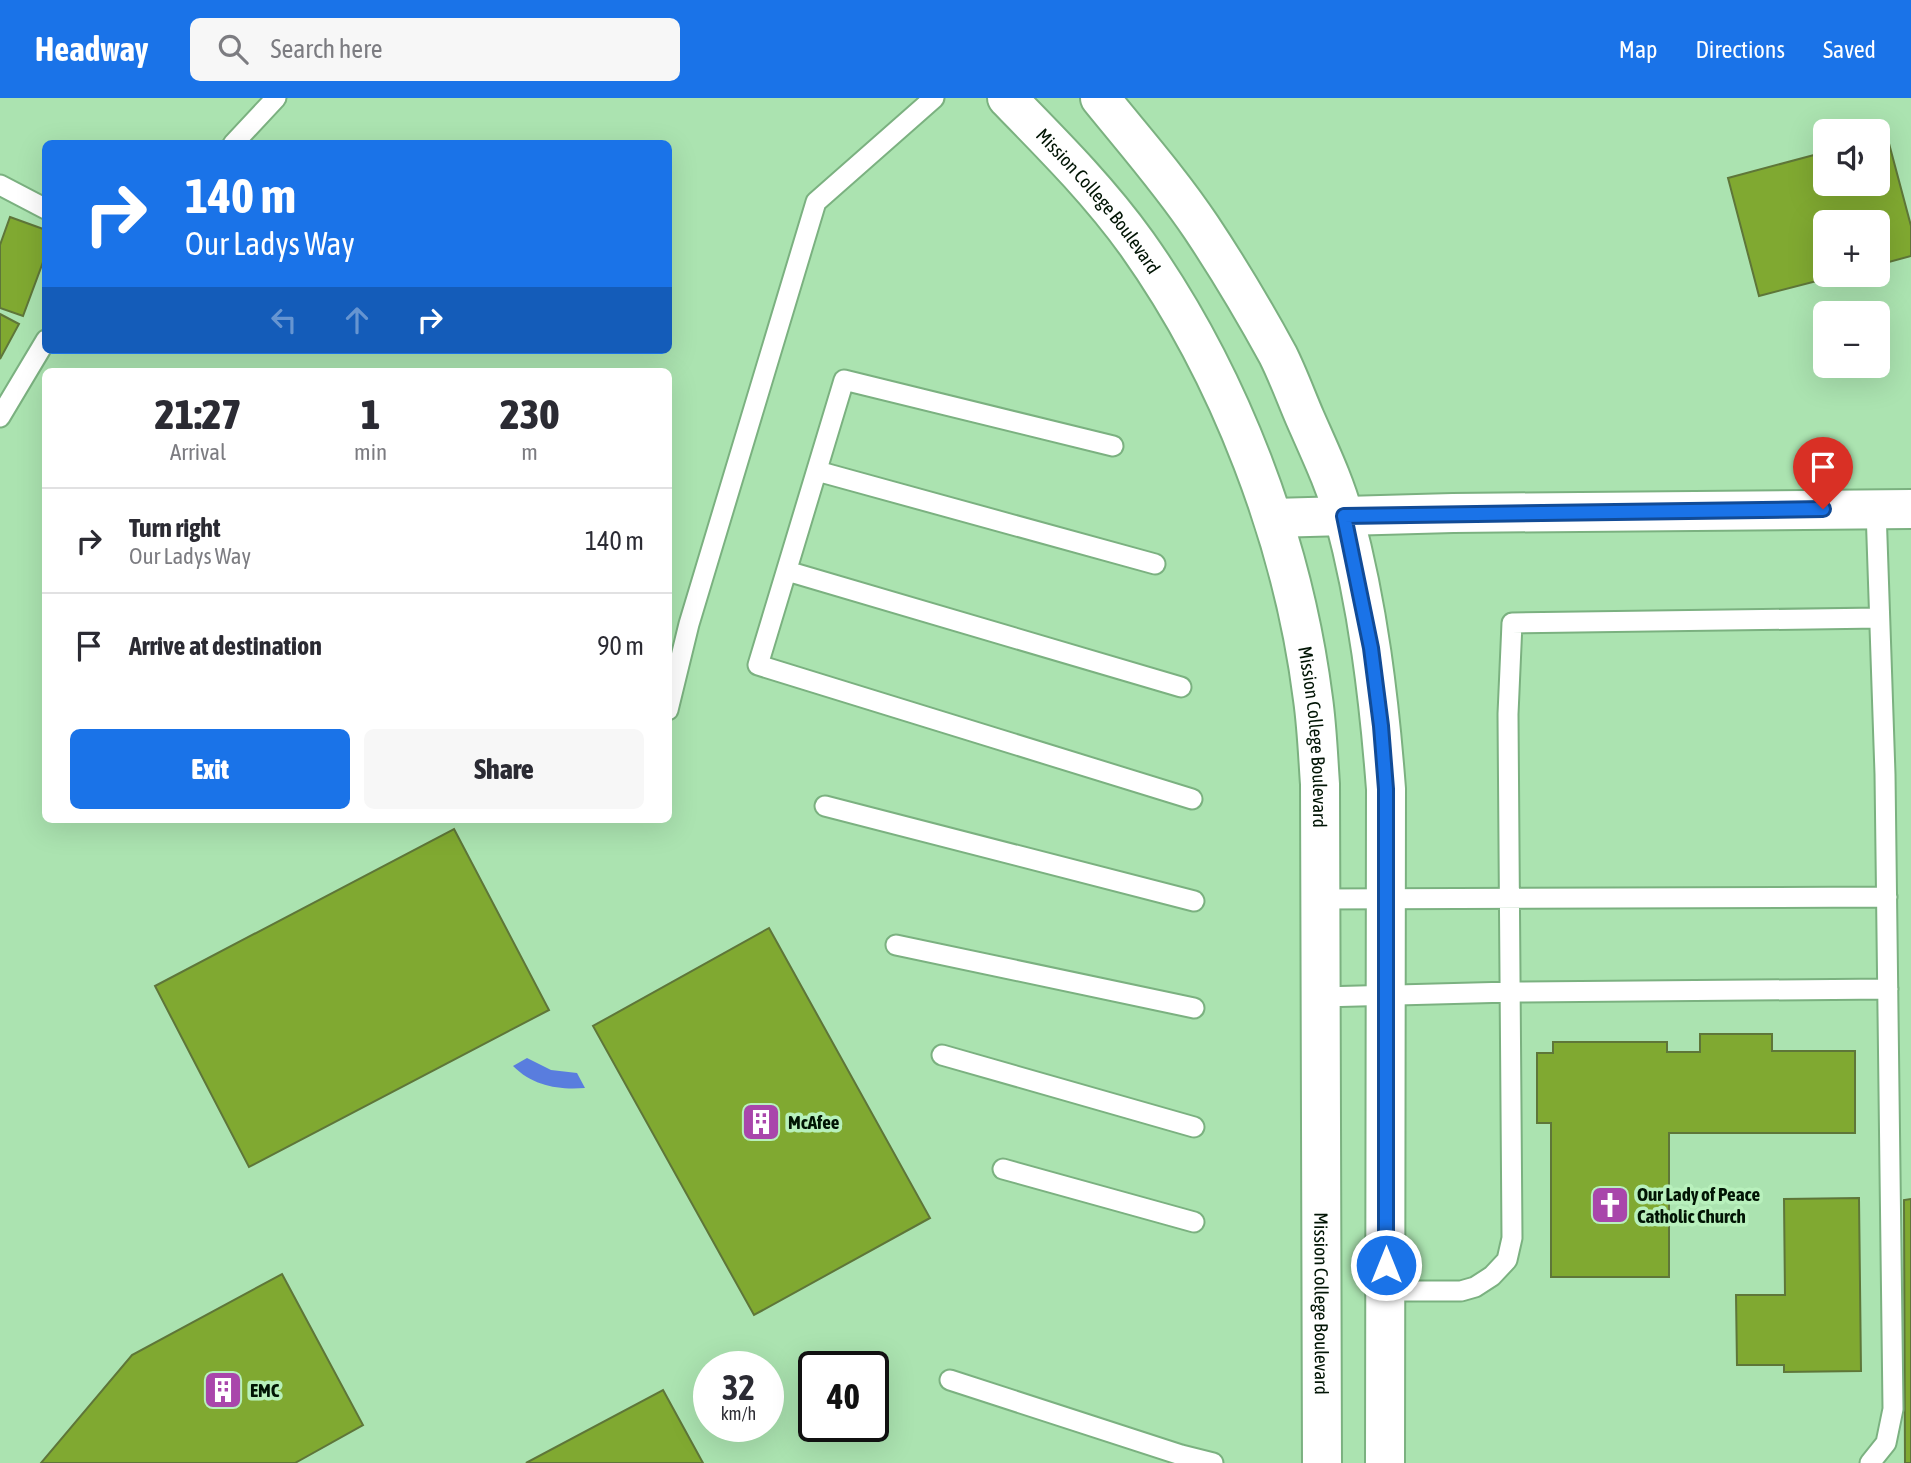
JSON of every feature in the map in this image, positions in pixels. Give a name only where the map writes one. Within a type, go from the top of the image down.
[{"type":"street","name":"Mission College Boulevard","points":[[1007,98],[1082,175],[1135,242],[1179,309],[1225,398],[1251,458],[1273,518],[1299,618],[1314,699],[1320,784],[1322,1463]]},
{"type":"street","points":[[1100,98],[1184,204],[1242,291],[1279,357],[1344,516],[1371,648],[1386,789],[1385,1463]]},
{"type":"street","points":[[1273,518],[1893,509]]},
{"type":"lane","points":[[237,140],[276,98]]},
{"type":"lane","points":[[672,694],[689,624],[816,202],[934,98]]},
{"type":"lane","points":[[0,186],[42,207]]},
{"type":"lane","points":[[0,417],[42,347]]},
{"type":"lane","points":[[1112,446],[844,380],[758,665],[1192,799]]},
{"type":"lane","points":[[817,471],[1155,564]]},
{"type":"lane","points":[[1870,1463],[1886,1443],[1893,1409],[1887,897],[1879,618],[1893,509]]},
{"type":"lane","points":[[787,571],[1181,687]]},
{"type":"lane","points":[[1386,1291],[1461,1291],[1475,1287],[1492,1276],[1507,1260],[1512,1238],[1508,714],[1513,623],[1879,618]]},
{"type":"lane","points":[[825,806],[1194,901]]},
{"type":"lane","points":[[1321,899],[1887,897]]},
{"type":"lane","points":[[896,945],[1194,1008]]},
{"type":"lane","points":[[1321,997],[1510,992],[1888,989]]},
{"type":"lane","points":[[942,1055],[1194,1126]]},
{"type":"lane","points":[[1003,1169],[1194,1222]]},
{"type":"lane","points":[[950,1380],[1213,1463]]},
{"type":"water","points":[[527,1058],[551,1070],[577,1073],[585,1088],[556,1087],[529,1078],[513,1066]]},
{"type":"building","points":[[1890,147],[1911,226],[1911,256],[1890,262],[1890,210],[1813,210],[1813,282],[1759,296],[1728,178],[1813,155],[1813,196],[1890,196]]},
{"type":"building","points":[[10,217],[42,229],[42,265],[23,316],[0,308],[0,245]]},
{"type":"building","points":[[0,314],[19,324],[0,359]]},
{"type":"building","points":[[454,829],[549,1010],[249,1167],[155,986]]},
{"type":"building","name":"McAfee","points":[[769,928],[930,1218],[754,1315],[593,1026]]},
{"type":"building","name":"Our Lady of Peace Catholic Church","points":[[1700,1034],[1772,1034],[1772,1051],[1855,1051],[1855,1133],[1669,1133],[1669,1277],[1551,1277],[1551,1123],[1537,1123],[1537,1053],[1553,1053],[1553,1042],[1667,1042],[1667,1052],[1700,1052]]},
{"type":"building","points":[[1859,1198],[1861,1371],[1784,1372],[1784,1365],[1737,1365],[1736,1295],[1785,1295],[1784,1199]]},
{"type":"building","points":[[1911,1199],[1911,1463],[1905,1463],[1904,1200]]},
{"type":"building","name":"EMC","points":[[282,1274],[363,1425],[295,1463],[41,1463],[132,1355]]},
{"type":"building","points":[[663,1390],[703,1463],[526,1463]]},
{"type":"place","name":"McAfee","points":[[761,1122]]},
{"type":"place","name":"Our Lady of Peace Catholic Church","points":[[1610,1205]]},
{"type":"place","name":"EMC","points":[[223,1390]]},
{"type":"route","points":[[1386,1265],[1386,789],[1371,648],[1344,516],[1823,509]]}]
